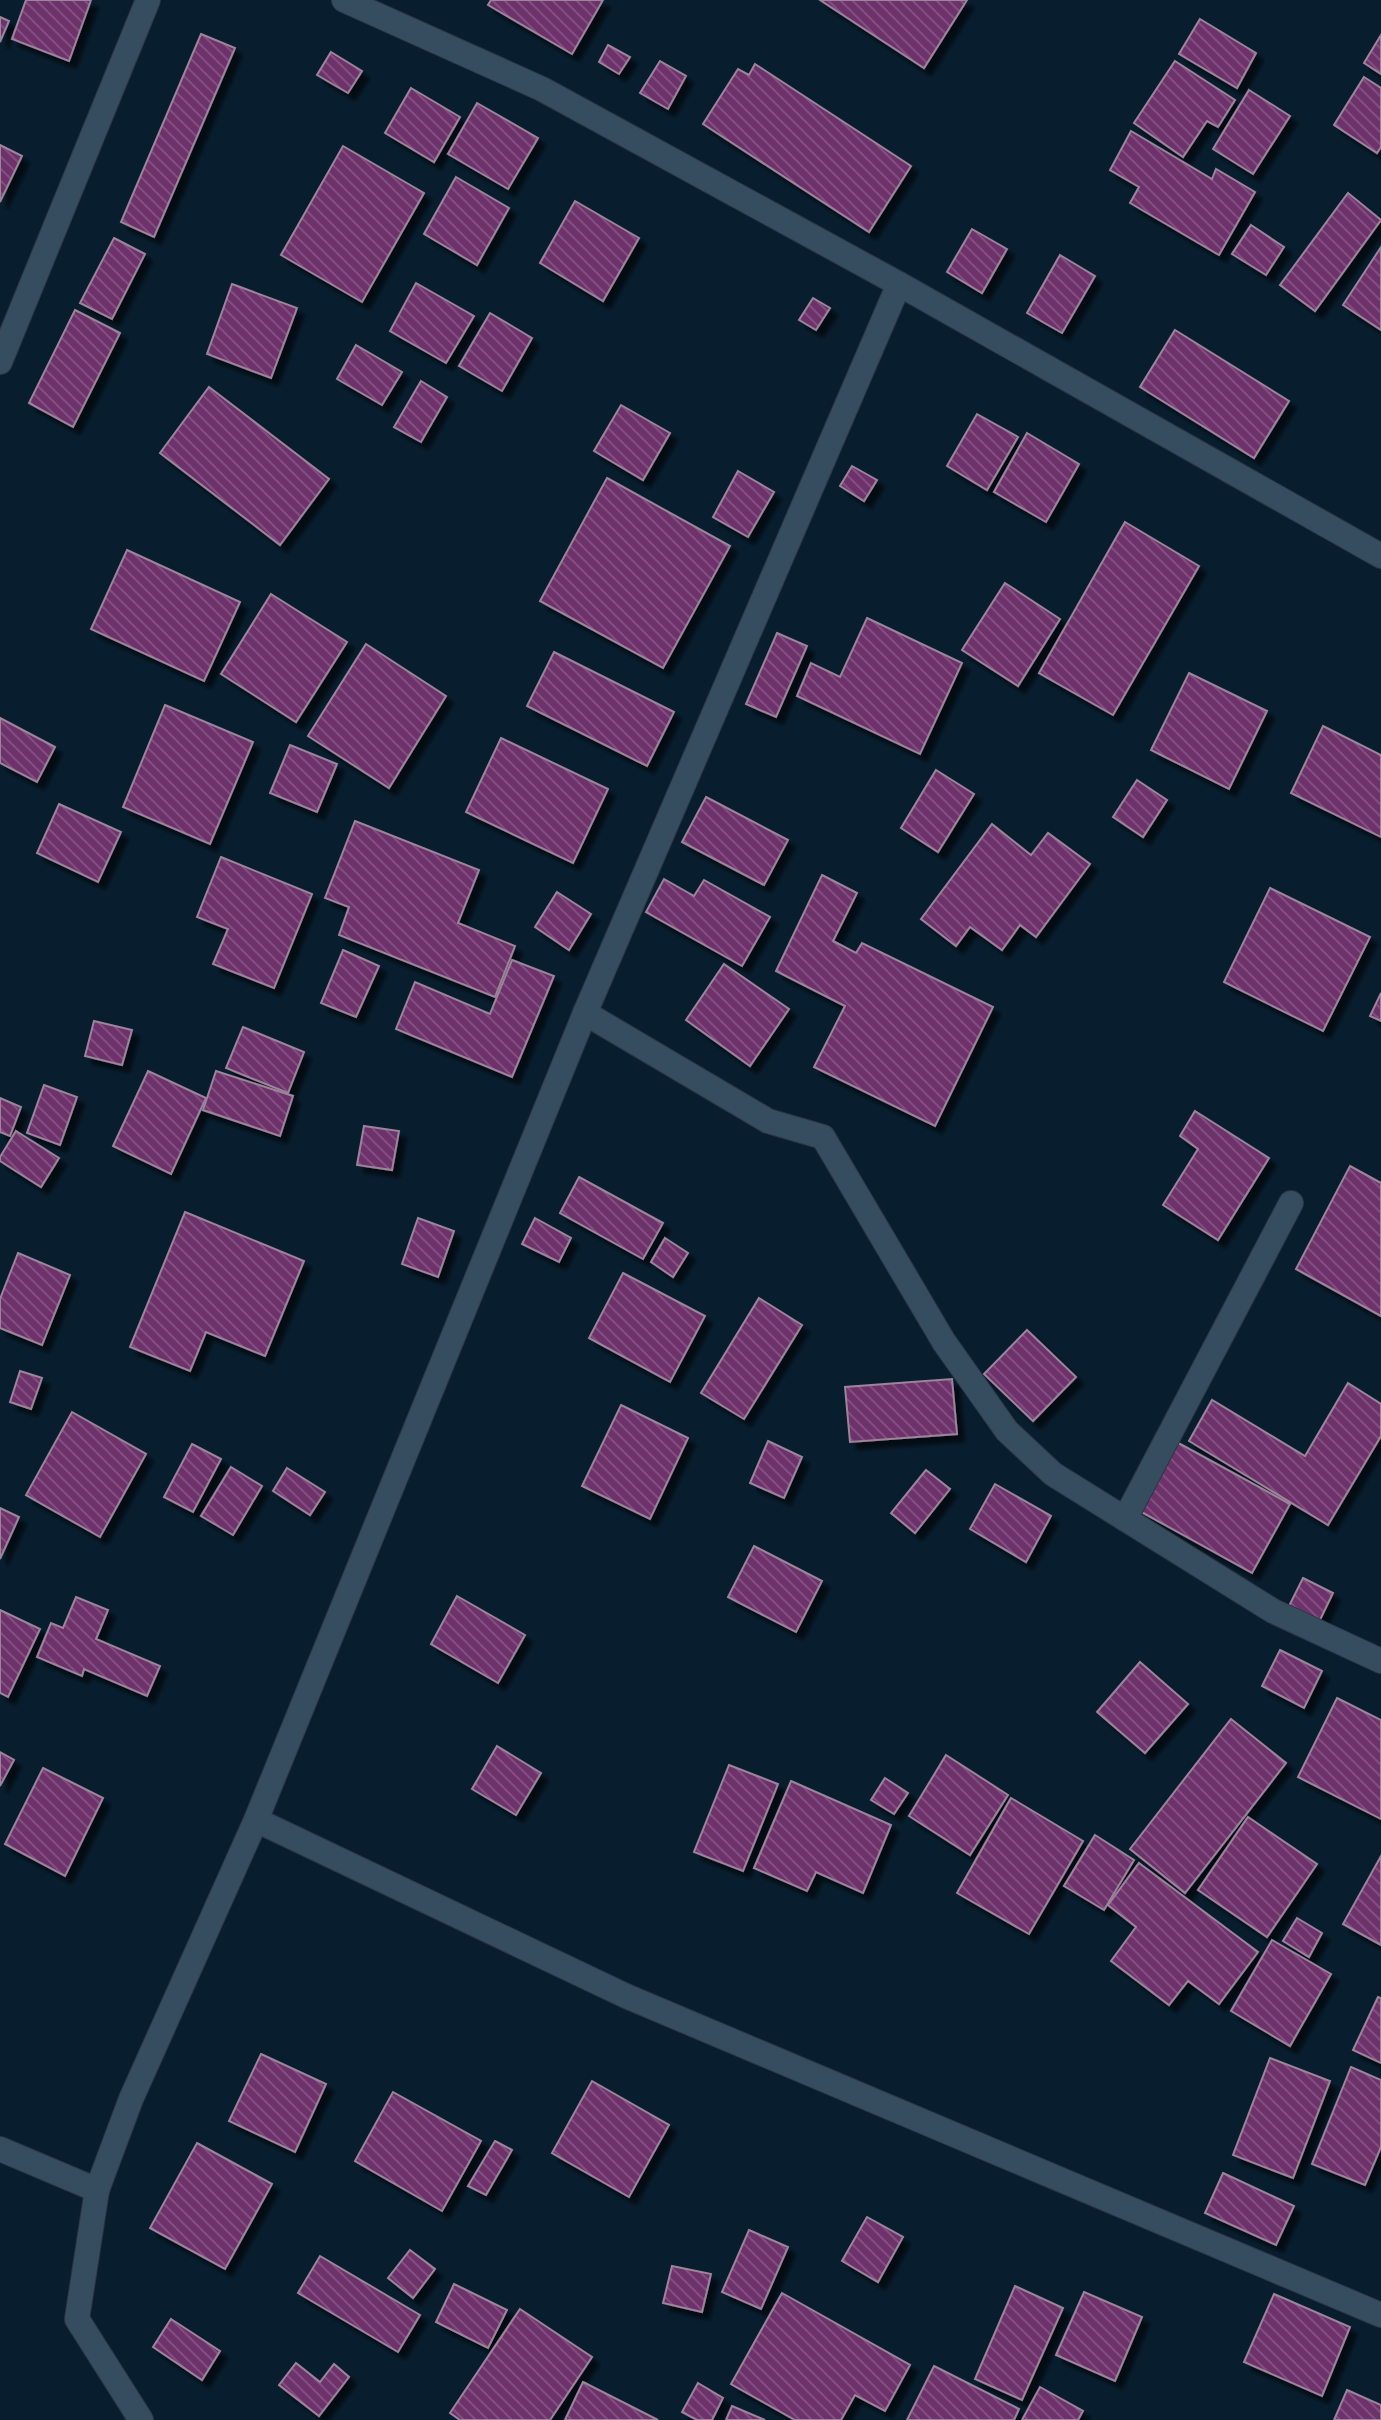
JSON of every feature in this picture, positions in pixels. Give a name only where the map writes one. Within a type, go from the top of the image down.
[{"type":"street","points":[[0,362],[148,0]]},
{"type":"street","points":[[344,0],[542,89],[899,284],[1381,556]]},
{"type":"street","points":[[141,2420],[77,2319],[97,2190],[131,2099],[256,1820],[585,1013],[899,284]]},
{"type":"street","points":[[585,1013],[768,1121],[823,1137],[944,1342],[1007,1431],[1053,1474],[1273,1611],[1381,1661]]},
{"type":"street","points":[[1125,1519],[1291,1203]]},
{"type":"street","points":[[256,1820],[626,1996],[1381,2315]]},
{"type":"street","points":[[0,2149],[97,2190]]},
{"type":"building","points":[[26,0],[91,0],[69,61],[12,39]]},
{"type":"building","points":[[491,0],[603,0],[572,54],[488,5]]},
{"type":"building","points":[[820,0],[967,0],[924,68]]},
{"type":"building","points":[[0,17],[9,21],[0,42]]},
{"type":"building","points":[[1200,19],[1256,53],[1237,88],[1179,54]]},
{"type":"building","points":[[201,34],[235,48],[154,237],[121,222]]},
{"type":"building","points":[[1381,35],[1381,74],[1364,63]]},
{"type":"building","points":[[608,45],[630,57],[619,74],[599,62]]},
{"type":"building","points":[[331,52],[362,71],[348,93],[317,75]]},
{"type":"building","points":[[660,61],[686,76],[668,109],[640,93]]},
{"type":"building","points":[[1175,61],[1235,100],[1218,127],[1207,121],[1183,157],[1134,123]]},
{"type":"building","points":[[755,64],[911,166],[869,232],[703,124],[738,69],[749,75]]},
{"type":"building","points":[[1364,77],[1381,88],[1381,147],[1377,153],[1334,125]]},
{"type":"building","points":[[411,88],[460,117],[434,162],[385,133]]},
{"type":"building","points":[[1249,90],[1290,116],[1253,174],[1213,149]]},
{"type":"building","points":[[477,103],[538,138],[508,189],[448,154]]},
{"type":"building","points":[[1131,131],[1212,179],[1216,169],[1255,192],[1219,255],[1130,203],[1139,187],[1110,170]]},
{"type":"building","points":[[0,145],[22,156],[0,202]]},
{"type":"building","points":[[343,146],[424,193],[362,302],[281,255]]},
{"type":"building","points":[[456,177],[509,208],[477,265],[424,234]]},
{"type":"building","points":[[1348,193],[1381,220],[1315,311],[1280,285]]},
{"type":"building","points":[[575,201],[639,238],[603,301],[540,263]]},
{"type":"building","points":[[1251,225],[1284,247],[1266,275],[1232,254]]},
{"type":"building","points":[[972,229],[1007,249],[982,293],[947,272]]},
{"type":"building","points":[[114,238],[145,254],[112,319],[80,303]]},
{"type":"building","points":[[1381,247],[1381,330],[1343,305]]},
{"type":"building","points":[[1060,255],[1095,276],[1062,333],[1027,313]]},
{"type":"building","points":[[416,283],[474,316],[446,363],[390,331]]},
{"type":"building","points":[[232,284],[297,308],[271,378],[207,354]]},
{"type":"building","points":[[813,298],[830,308],[816,330],[799,320]]},
{"type":"building","points":[[75,310],[120,333],[73,427],[29,403]]},
{"type":"building","points":[[490,313],[532,338],[502,391],[459,366]]},
{"type":"building","points":[[1175,330],[1289,401],[1254,458],[1140,387]]},
{"type":"building","points":[[356,345],[402,372],[382,405],[337,379]]},
{"type":"building","points":[[421,381],[447,397],[421,442],[394,427]]},
{"type":"building","points":[[209,387],[329,479],[280,545],[160,453]]},
{"type":"building","points":[[621,405],[670,433],[643,480],[594,451]]},
{"type":"building","points":[[977,414],[1018,437],[987,490],[947,466]]},
{"type":"building","points":[[1027,433],[1079,464],[1046,522],[994,492]]},
{"type":"building","points":[[852,466],[877,480],[864,501],[840,486]]},
{"type":"building","points":[[738,471],[774,492],[748,537],[713,517]]},
{"type":"building","points":[[607,478],[730,546],[663,668],[540,601]]},
{"type":"building","points":[[1125,522],[1199,566],[1113,715],[1039,673]]},
{"type":"building","points":[[127,550],[240,602],[204,681],[91,629]]},
{"type":"building","points":[[1005,583],[1060,619],[1018,686],[962,650]]},
{"type":"building","points":[[271,594],[347,642],[296,722],[221,674]]},
{"type":"building","points":[[867,618],[962,663],[920,754],[797,696],[811,663],[840,677]]},
{"type":"building","points":[[777,633],[807,646],[776,717],[746,704]]},
{"type":"building","points":[[366,644],[446,696],[389,788],[308,736]]},
{"type":"building","points":[[554,652],[674,712],[647,766],[527,706]]},
{"type":"building","points":[[1189,673],[1267,711],[1229,789],[1151,750]]},
{"type":"building","points":[[165,705],[253,742],[210,844],[123,807]]},
{"type":"building","points":[[0,718],[55,747],[37,782],[0,763]]},
{"type":"building","points":[[1323,726],[1381,755],[1381,837],[1291,793]]},
{"type":"building","points":[[501,738],[608,789],[573,863],[466,812]]},
{"type":"building","points":[[290,745],[337,764],[317,812],[270,793]]},
{"type":"building","points":[[936,770],[974,794],[938,852],[901,828]]},
{"type":"building","points":[[1137,780],[1167,800],[1143,837],[1113,817]]},
{"type":"building","points":[[706,797],[788,840],[764,885],[682,842]]},
{"type":"building","points":[[59,804],[121,832],[98,882],[37,853]]},
{"type":"building","points":[[355,821],[479,870],[458,923],[515,946],[495,997],[339,935],[349,907],[325,898]]},
{"type":"building","points":[[992,824],[1031,855],[1048,833],[1090,864],[1036,937],[1020,925],[1002,950],[970,927],[956,946],[921,919]]},
{"type":"building","points":[[221,857],[312,894],[274,988],[213,964],[228,929],[197,917]]},
{"type":"building","points":[[822,875],[857,893],[833,941],[856,953],[862,943],[993,1007],[935,1126],[814,1067],[845,1006],[776,971]]},
{"type":"building","points":[[664,879],[694,896],[704,880],[770,917],[742,966],[646,912]]},
{"type":"building","points":[[1270,888],[1370,937],[1323,1031],[1224,982]]},
{"type":"building","points":[[557,892],[591,914],[569,950],[535,927]]},
{"type":"building","points":[[343,950],[379,966],[356,1017],[321,1003]]},
{"type":"building","points":[[512,960],[554,976],[512,1077],[396,1029],[415,982],[490,1014]]},
{"type":"building","points":[[724,964],[789,1009],[750,1066],[686,1020]]},
{"type":"building","points":[[1381,993],[1381,1021],[1370,1016]]},
{"type":"building","points":[[94,1021],[132,1030],[122,1065],[85,1056]]},
{"type":"building","points":[[243,1027],[304,1052],[288,1093],[226,1068]]},
{"type":"building","points":[[148,1071],[206,1098],[171,1174],[113,1146]]},
{"type":"building","points":[[216,1071],[293,1096],[280,1136],[203,1110]]},
{"type":"building","points":[[44,1085],[77,1097],[60,1145],[27,1133]]},
{"type":"building","points":[[0,1098],[21,1107],[10,1136],[0,1132]]},
{"type":"building","points":[[1195,1111],[1269,1158],[1218,1240],[1163,1205],[1198,1149],[1180,1136]]},
{"type":"building","points":[[364,1126],[399,1131],[392,1170],[357,1165]]},
{"type":"building","points":[[16,1131],[59,1158],[41,1187],[0,1161]]},
{"type":"building","points":[[1350,1166],[1381,1183],[1381,1316],[1296,1269]]},
{"type":"building","points":[[579,1177],[663,1223],[643,1259],[560,1213]]},
{"type":"building","points":[[185,1212],[304,1261],[265,1356],[206,1332],[190,1371],[130,1347]]},
{"type":"building","points":[[418,1218],[454,1231],[438,1277],[402,1264]]},
{"type":"building","points":[[535,1218],[571,1238],[559,1262],[522,1244]]},
{"type":"building","points":[[665,1238],[688,1253],[673,1277],[651,1262]]},
{"type":"building","points":[[18,1253],[70,1275],[42,1345],[0,1328],[0,1299]]},
{"type":"building","points":[[623,1273],[705,1316],[670,1382],[589,1338]]},
{"type":"building","points":[[759,1298],[802,1325],[744,1419],[701,1393]]},
{"type":"building","points":[[1027,1330],[1076,1377],[1033,1421],[984,1374]]},
{"type":"building","points":[[20,1371],[42,1378],[31,1409],[10,1402]]},
{"type":"building","points":[[952,1379],[957,1434],[850,1442],[845,1387]]},
{"type":"building","points":[[1348,1383],[1381,1404],[1381,1436],[1328,1525],[1189,1441],[1212,1400],[1305,1456]]},
{"type":"building","points":[[621,1405],[688,1438],[650,1519],[582,1486]]},
{"type":"building","points":[[72,1412],[146,1454],[100,1537],[26,1495]]},
{"type":"building","points":[[1173,1440],[1290,1504],[1252,1573],[1136,1509]]},
{"type":"building","points":[[768,1441],[802,1457],[784,1498],[750,1483]]},
{"type":"building","points":[[192,1444],[221,1459],[193,1512],[164,1497]]},
{"type":"building","points":[[231,1467],[262,1486],[233,1535],[201,1516]]},
{"type":"building","points":[[287,1468],[325,1492],[310,1515],[273,1491]]},
{"type":"building","points":[[926,1470],[950,1489],[915,1533],[891,1513]]},
{"type":"building","points":[[995,1484],[1051,1516],[1026,1562],[970,1529]]},
{"type":"building","points":[[0,1508],[19,1517],[0,1559]]},
{"type":"building","points":[[754,1546],[822,1581],[796,1632],[728,1597]]},
{"type":"building","points":[[1303,1578],[1333,1593],[1319,1622],[1289,1606]]},
{"type":"building","points":[[457,1596],[525,1635],[498,1683],[431,1644]]},
{"type":"building","points":[[76,1597],[108,1610],[96,1639],[160,1666],[147,1696],[84,1669],[82,1676],[37,1657],[51,1623],[63,1628]]},
{"type":"building","points":[[0,1610],[40,1629],[8,1697],[0,1693]]},
{"type":"building","points":[[1280,1650],[1322,1671],[1304,1708],[1262,1686]]},
{"type":"building","points":[[1140,1662],[1188,1704],[1145,1753],[1097,1712]]},
{"type":"building","points":[[1337,1698],[1381,1720],[1381,1819],[1298,1777]]},
{"type":"building","points":[[1231,1719],[1286,1763],[1185,1893],[1130,1849]]},
{"type":"building","points":[[497,1746],[541,1773],[516,1815],[472,1789]]},
{"type":"building","points":[[0,1752],[14,1760],[0,1786]]},
{"type":"building","points":[[946,1755],[1008,1795],[970,1855],[909,1816]]},
{"type":"building","points":[[729,1765],[778,1784],[743,1871],[694,1852]]},
{"type":"building","points":[[43,1768],[103,1798],[65,1876],[5,1844]]},
{"type":"building","points":[[885,1778],[908,1793],[894,1814],[871,1800]]},
{"type":"building","points":[[791,1781],[891,1825],[863,1893],[816,1872],[807,1891],[754,1868]]},
{"type":"building","points":[[1011,1798],[1083,1841],[1029,1934],[957,1893]]},
{"type":"building","points":[[1248,1817],[1317,1864],[1267,1937],[1198,1890]]},
{"type":"building","points":[[1095,1835],[1134,1860],[1104,1910],[1064,1886]]},
{"type":"building","points":[[1381,1856],[1381,1945],[1343,1924]]},
{"type":"building","points":[[1139,1863],[1258,1952],[1219,2004],[1188,1981],[1169,2005],[1111,1961],[1136,1927],[1108,1905]]},
{"type":"building","points":[[1297,1918],[1322,1933],[1309,1957],[1283,1941]]},
{"type":"building","points":[[1272,1940],[1331,1974],[1290,2046],[1231,2011]]},
{"type":"building","points":[[1378,1997],[1381,1998],[1381,2063],[1353,2050]]},
{"type":"building","points":[[261,2054],[326,2084],[295,2152],[229,2121]]},
{"type":"building","points":[[1270,2058],[1330,2081],[1293,2178],[1233,2155]]},
{"type":"building","points":[[1351,2067],[1381,2080],[1381,2147],[1365,2185],[1312,2164]]},
{"type":"building","points":[[592,2081],[669,2125],[629,2197],[552,2153]]},
{"type":"building","points":[[393,2092],[481,2141],[442,2211],[355,2161]]},
{"type":"building","points":[[495,2141],[512,2150],[486,2195],[468,2186]]},
{"type":"building","points":[[197,2143],[272,2184],[225,2269],[150,2228]]},
{"type":"building","points":[[1223,2173],[1294,2206],[1276,2245],[1205,2213]]},
{"type":"building","points":[[867,2217],[903,2237],[878,2282],[842,2261]]},
{"type":"building","points":[[749,2230],[788,2247],[761,2309],[722,2292]]},
{"type":"building","points":[[410,2250],[435,2269],[413,2298],[388,2278]]},
{"type":"building","points":[[320,2256],[420,2315],[398,2352],[298,2293]]},
{"type":"building","points":[[672,2266],[711,2274],[702,2312],[663,2303]]},
{"type":"building","points":[[454,2284],[507,2310],[488,2348],[436,2322]]},
{"type":"building","points":[[1015,2286],[1063,2308],[1022,2400],[975,2379]]},
{"type":"building","points":[[1084,2292],[1142,2317],[1115,2381],[1056,2355]]},
{"type":"building","points":[[782,2293],[910,2365],[885,2411],[855,2395],[841,2420],[795,2420],[731,2384]]},
{"type":"building","points":[[1274,2294],[1350,2327],[1322,2396],[1244,2362]]},
{"type":"building","points":[[520,2309],[592,2357],[550,2420],[460,2420],[450,2413]]},
{"type":"building","points":[[171,2319],[220,2351],[202,2380],[153,2347]]},
{"type":"building","points":[[296,2363],[320,2382],[334,2364],[349,2377],[319,2416],[279,2385]]},
{"type":"building","points":[[934,2366],[1019,2409],[1014,2420],[907,2420]]},
{"type":"building","points":[[583,2382],[658,2420],[565,2420]]},
{"type":"building","points":[[698,2383],[723,2398],[712,2420],[697,2420],[682,2412]]},
{"type":"building","points":[[1040,2387],[1083,2411],[1078,2420],[1022,2420]]},
{"type":"building","points":[[1347,2390],[1381,2405],[1381,2420],[1334,2420]]},
{"type":"building","points":[[732,2406],[765,2420],[726,2420]]}]
